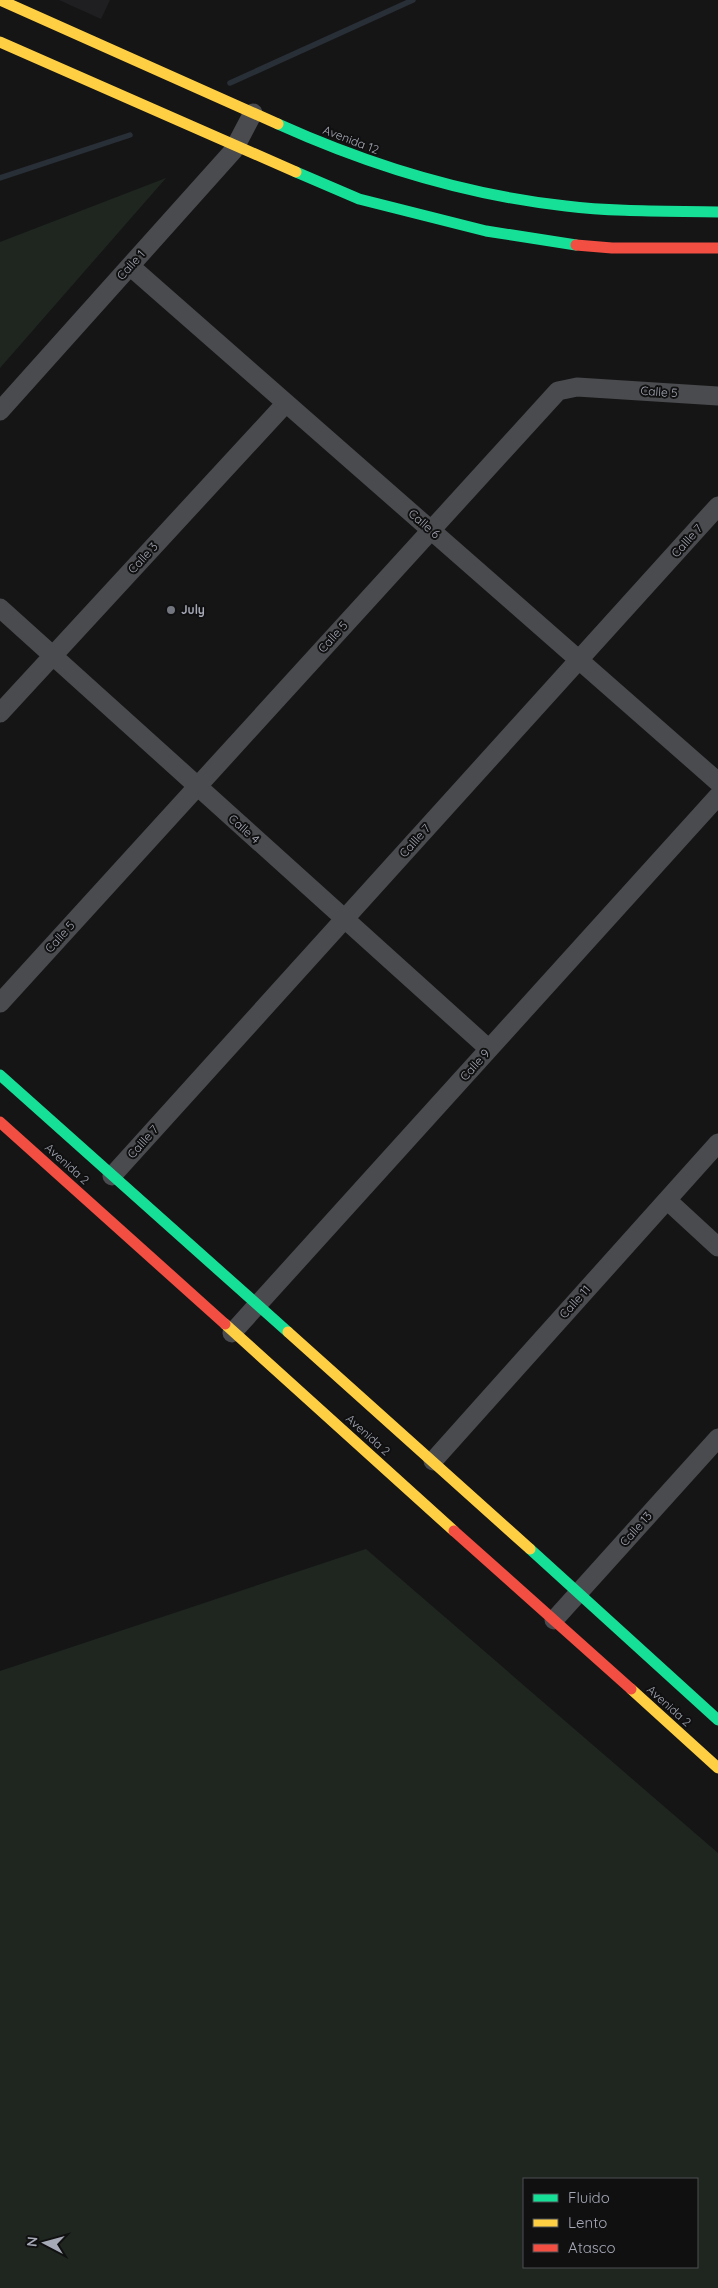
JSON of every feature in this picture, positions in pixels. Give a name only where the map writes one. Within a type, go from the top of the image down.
[{"type":"main road","name":"Avenida 12","points":[[0,0],[327,146],[378,165],[456,186],[548,204],[607,209],[718,212]]},
{"type":"main road","points":[[0,42],[359,199],[486,231],[566,244],[612,248],[718,248]]},
{"type":"main road","name":"Avenida 2","points":[[0,1075],[433,1461],[718,1720]]},
{"type":"main road","name":"Avenida 2","points":[[0,1122],[232,1333],[717,1766]]},
{"type":"main road","points":[[717,1766],[718,1752]]},
{"type":"street","name":"Calle 1","points":[[0,411],[236,146],[253,113]]},
{"type":"street","name":"Calle 6","points":[[130,266],[718,782]]},
{"type":"street","name":"Calle 5","points":[[0,1003],[558,391],[577,387],[718,396]]},
{"type":"street","name":"Calle 3","points":[[0,713],[286,403]]},
{"type":"street","name":"Callle 7","points":[[112,1176],[718,506]]},
{"type":"street","name":"Calle 4","points":[[0,608],[489,1049]]},
{"type":"street","name":"Calle 9","points":[[232,1333],[718,796]]},
{"type":"street","name":"Calle 11","points":[[433,1461],[718,1142]]},
{"type":"street","points":[[667,1200],[718,1246]]},
{"type":"street","name":"Calle 13","points":[[554,1620],[718,1438]]},
{"type":"shaded area","points":[[59,0],[110,0],[101,19]]},
{"type":"shaded area","points":[[166,178],[0,368],[0,242]]},
{"type":"shaded area","points":[[366,1549],[718,1853],[718,2288],[0,2288],[0,1671]]},
{"type":"waterway","points":[[230,83],[413,0]]},
{"type":"waterway","points":[[0,178],[130,135]]},
{"type":"traffic: fast","points":[[278,124],[347,153],[383,165],[455,186],[492,194],[585,208],[718,212]]},
{"type":"traffic: fast","points":[[296,172],[359,199],[486,231],[576,245]]},
{"type":"traffic: fast","points":[[0,1075],[288,1332]]},
{"type":"traffic: fast","points":[[530,1549],[718,1720]]},
{"type":"traffic: slow","points":[[0,0],[278,124]]},
{"type":"traffic: slow","points":[[0,42],[296,172]]},
{"type":"traffic: slow","points":[[225,1324],[454,1531]]},
{"type":"traffic: slow","points":[[288,1332],[530,1549]]},
{"type":"traffic: slow","points":[[631,1689],[718,1768]]},
{"type":"traffic: jam","points":[[576,245],[612,248],[718,248]]},
{"type":"traffic: jam","points":[[0,1122],[225,1324]]},
{"type":"traffic: jam","points":[[454,1531],[631,1689]]},
{"type":"place","name":"July","points":[[171,610]]}]
